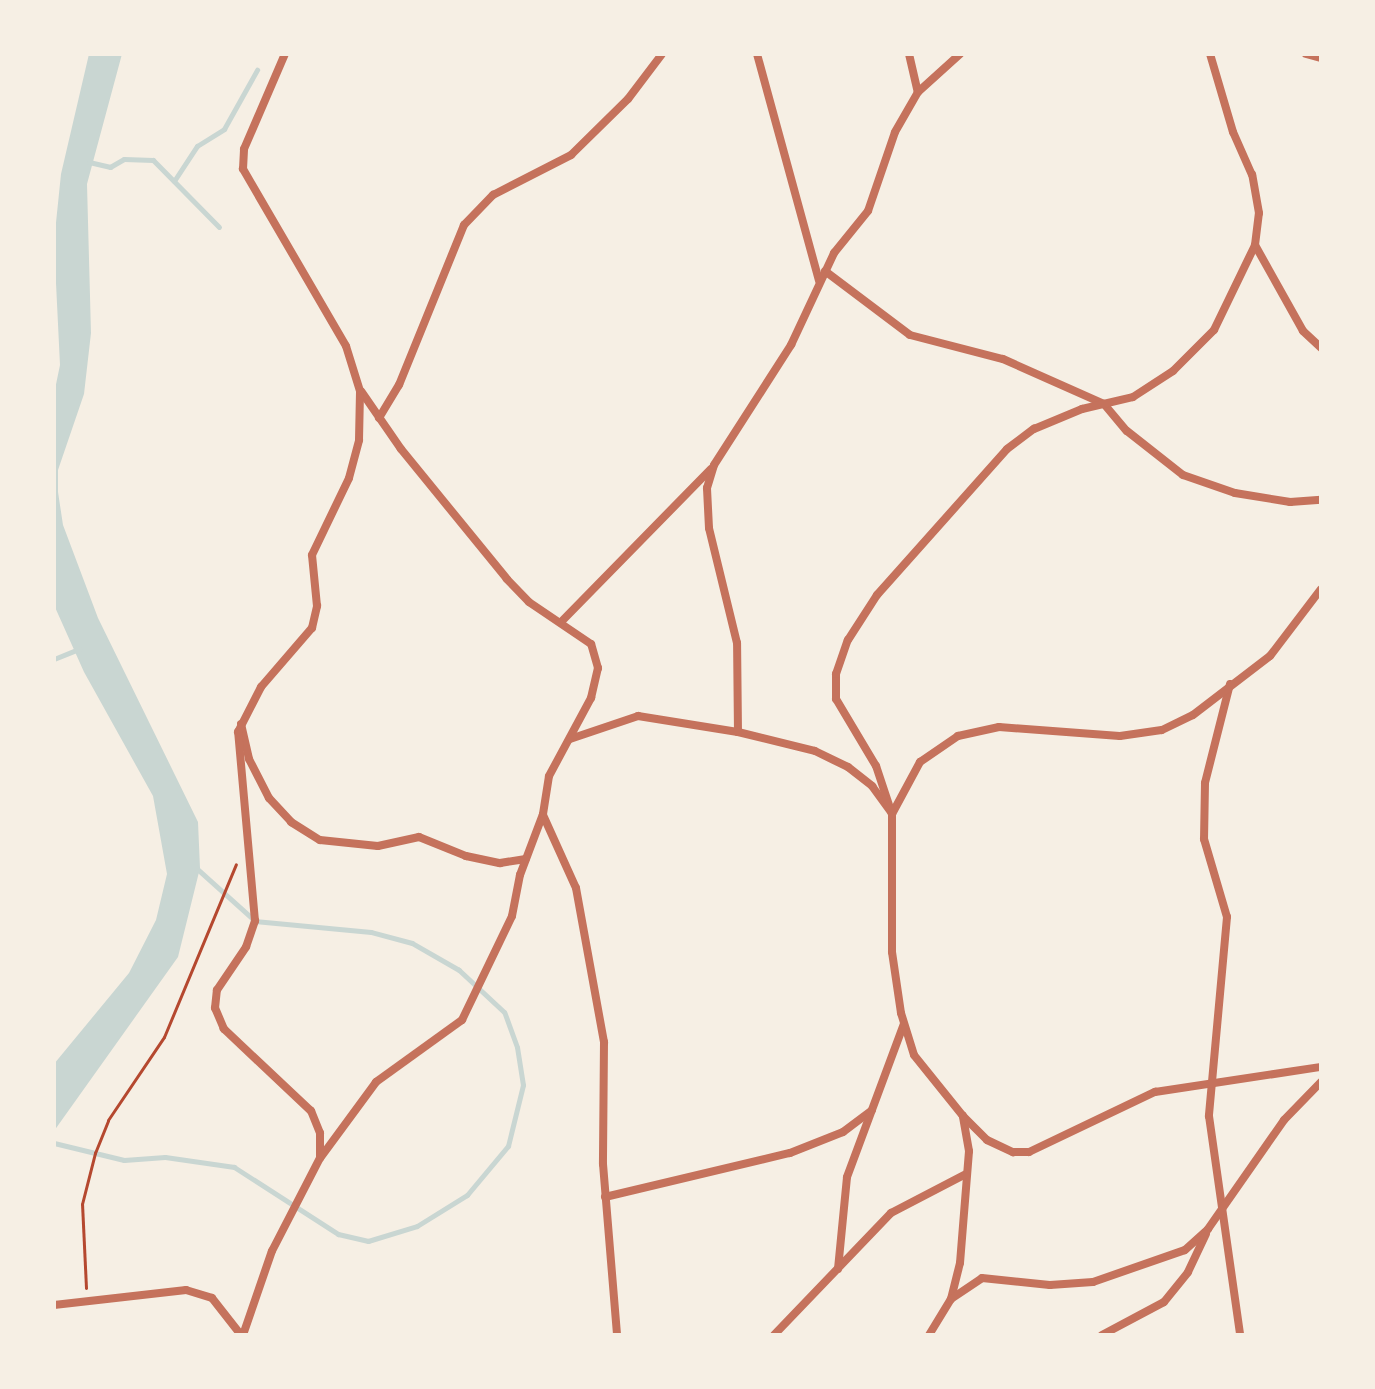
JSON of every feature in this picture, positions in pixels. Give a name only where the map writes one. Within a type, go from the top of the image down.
[{"type":"street","points":[[242,1335],[272,1251],[320,1158],[376,1082],[462,1020],[512,916],[526,859],[543,814],[549,776],[591,698],[598,668],[591,644],[563,620],[529,602],[507,579],[379,418],[360,391],[346,346],[243,169],[244,149],[285,54]]},
{"type":"street","points":[[379,418],[399,385],[464,225],[493,195],[532,170],[571,155],[628,99],[662,54]]},
{"type":"street","points":[[757,54],[819,282]]},
{"type":"street","points":[[909,54],[918,92]]},
{"type":"street","points":[[563,620],[714,465],[791,345],[825,271],[868,211],[895,132],[918,92],[960,54]]},
{"type":"street","points":[[1210,54],[1233,132],[1252,175],[1259,213],[1255,245],[1214,330],[1173,371],[1133,397],[1034,429],[1007,449],[963,504],[916,546],[848,640],[836,674],[836,699],[876,766],[892,814],[892,952],[904,1023],[914,1055],[963,1116],[987,1140],[1013,1152],[1029,1152],[1155,1092],[1211,1087],[1321,1067]]},
{"type":"street","points":[[1306,54],[1321,58]]},
{"type":"street","points":[[1255,245],[1303,331],[1321,348]]},
{"type":"street","points":[[825,271],[910,335],[1003,359],[1104,404],[1127,431],[1183,475],[1235,493],[1290,502],[1321,500]]},
{"type":"street","points":[[320,1158],[320,1133],[311,1111],[224,1029],[215,1008],[217,990],[246,947],[255,921],[247,805],[236,753],[241,724],[261,687],[312,628],[317,606],[312,555],[349,478],[359,440],[360,391]]},
{"type":"street","points":[[714,465],[707,488],[709,528],[737,643],[738,732]]},
{"type":"street","points":[[892,814],[920,762],[958,736],[999,727],[1120,736],[1162,730],[1193,715],[1270,656],[1321,589]]},
{"type":"street","points":[[1231,683],[1205,783],[1204,839],[1212,881],[1227,917],[1209,1116],[1240,1335]]},
{"type":"street","points":[[569,739],[638,716],[738,732],[815,751],[848,767],[872,786],[892,814]]},
{"type":"street","points":[[241,724],[249,759],[269,798],[291,822],[320,840],[378,846],[419,837],[466,856],[500,863],[526,859]]},
{"type":"street","points":[[543,814],[576,888],[592,968],[607,1089],[605,1197],[617,1335]]},
{"type":"street","points":[[838,1269],[847,1177],[904,1023]]},
{"type":"street","points":[[1102,1335],[1164,1302],[1188,1272],[1208,1229],[1284,1120],[1321,1082]]},
{"type":"street","points":[[605,1197],[790,1153],[843,1132],[872,1110]]},
{"type":"street","points":[[929,1335],[951,1299],[960,1263],[966,1174],[963,1116]]},
{"type":"street","points":[[774,1335],[891,1213],[966,1174]]},
{"type":"street","points":[[951,1299],[982,1278],[1050,1285],[1093,1282],[1185,1250],[1208,1229]]},
{"type":"street","points":[[54,1305],[186,1290],[212,1298],[242,1335]]},
{"type":"path","points":[[87,1300],[82,1204],[95,1153],[108,1120],[164,1037],[240,856]]},
{"type":"shaded area","points":[[89,54],[122,54],[87,184],[91,333],[84,394],[58,470],[58,492],[63,525],[98,618],[198,822],[200,868],[178,957],[54,1131],[54,1064],[129,973],[156,920],[167,874],[153,796],[84,672],[54,605],[54,394],[60,365],[54,242],[61,174]]},
{"type":"waterway","points":[[174,181],[197,146],[224,129],[257,70]]},
{"type":"waterway","points":[[89,162],[110,167],[124,159],[153,160],[219,227]]},
{"type":"waterway","points":[[54,659],[79,649]]},
{"type":"waterway","points":[[54,1143],[124,1160],[165,1157],[234,1167],[338,1234],[368,1241],[417,1226],[467,1195],[508,1146],[523,1085],[517,1047],[504,1012],[459,970],[412,943],[371,932],[255,921],[194,866]]}]
